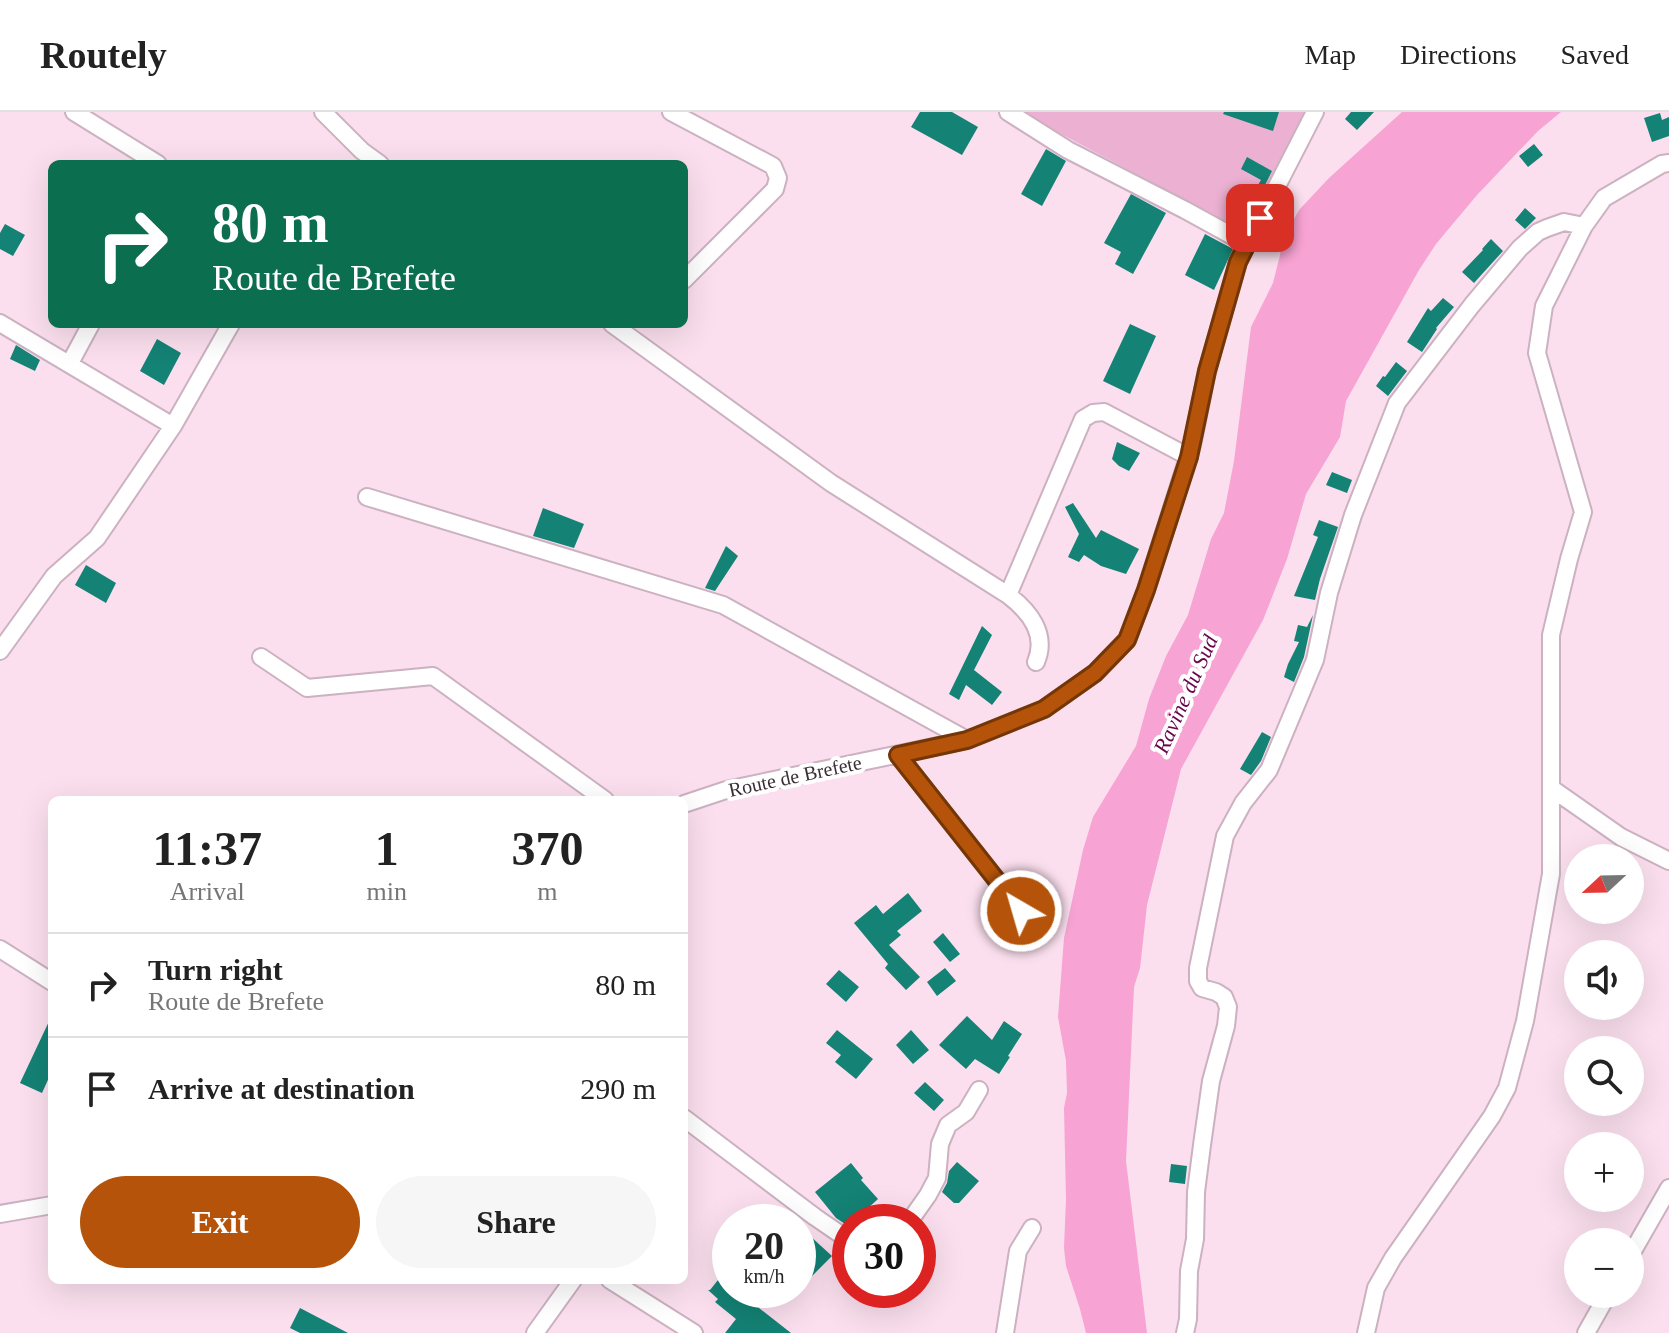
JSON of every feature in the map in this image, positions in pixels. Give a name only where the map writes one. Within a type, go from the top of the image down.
[{"type":"street","points":[[74,112],[152,160]]},
{"type":"street","points":[[323,112],[374,160]]},
{"type":"street","points":[[671,112],[773,166],[778,178],[775,189],[688,276]]},
{"type":"street","points":[[1008,112],[1068,150],[1247,244]]},
{"type":"street","name":"Route de Brefete","points":[[688,803],[726,790],[967,740],[1044,709],[1095,673],[1127,640],[1189,457],[1207,371],[1238,262],[1315,112]]},
{"type":"street","points":[[1366,1333],[1376,1288],[1393,1258],[1492,1116],[1507,1088],[1525,1021],[1551,874],[1551,635],[1583,512],[1537,353],[1544,306],[1584,226],[1604,198],[1662,164],[1669,163]]},
{"type":"street","points":[[1185,1333],[1200,1160],[1211,1081],[1228,1007],[1224,997],[1202,988],[1198,981],[1225,836],[1243,803],[1269,770],[1315,660],[1329,593],[1353,515],[1397,403],[1520,248],[1538,232],[1564,222],[1584,226]]},
{"type":"street","points":[[0,323],[173,426]]},
{"type":"street","points":[[70,363],[89,328]]},
{"type":"street","points":[[0,651],[54,576],[97,538],[173,426],[229,328]]},
{"type":"street","points":[[634,330],[831,483],[1025,608],[1038,633],[1040,652],[1036,662]]},
{"type":"street","points":[[1008,595],[1083,419],[1093,413],[1104,412],[1189,457]]},
{"type":"street","points":[[367,497],[723,605],[967,740]]},
{"type":"street","points":[[261,657],[307,688],[433,676],[599,796]]},
{"type":"street","points":[[898,755],[1021,911]]},
{"type":"street","points":[[1551,788],[1621,837],[1669,861]]},
{"type":"street","points":[[0,949],[48,979]]},
{"type":"street","points":[[922,1204],[937,1178],[940,1144],[948,1125],[966,1112],[979,1090]]},
{"type":"street","points":[[688,1121],[832,1229]]},
{"type":"street","points":[[1644,1232],[1669,1188]]},
{"type":"street","points":[[0,1214],[48,1206]]},
{"type":"street","points":[[1005,1333],[1018,1251],[1032,1228]]},
{"type":"street","points":[[535,1333],[570,1284]]},
{"type":"street","points":[[616,1284],[694,1333]]},
{"type":"street","points":[[1586,1333],[1600,1308]]},
{"type":"shaded area","points":[[1020,112],[1307,112],[1243,231]]},
{"type":"water","name":"Ravine du Sud","points":[[1402,112],[1561,112],[1538,131],[1477,195],[1436,244],[1419,270],[1346,401],[1340,437],[1306,494],[1287,559],[1263,620],[1181,769],[1147,905],[1140,968],[1134,987],[1126,1161],[1147,1333],[1086,1333],[1066,1266],[1064,1248],[1064,1108],[1067,1093],[1066,1061],[1058,1017],[1064,938],[1083,850],[1093,817],[1136,746],[1149,699],[1166,656],[1188,615],[1211,539],[1224,513],[1234,461],[1251,327],[1273,283],[1285,235],[1299,210],[1329,178]]},
{"type":"building","points":[[920,112],[952,112],[978,127],[962,155],[911,127]]},
{"type":"building","points":[[1224,112],[1279,112],[1273,131]]},
{"type":"building","points":[[1351,112],[1374,112],[1357,130],[1345,119]]},
{"type":"building","points":[[1660,113],[1662,120],[1669,117],[1669,136],[1652,142],[1644,118]]},
{"type":"building","points":[[1534,144],[1543,155],[1528,167],[1519,156]]},
{"type":"building","points":[[1046,149],[1066,161],[1042,206],[1021,194]]},
{"type":"building","points":[[1247,157],[1272,171],[1260,195],[1254,192],[1261,180],[1241,169]]},
{"type":"building","points":[[1131,194],[1166,213],[1133,274],[1115,264],[1121,252],[1104,243]]},
{"type":"building","points":[[1525,208],[1536,218],[1525,229],[1515,220]]},
{"type":"building","points":[[5,224],[25,235],[13,256],[0,249],[0,233]]},
{"type":"building","points":[[1205,234],[1233,249],[1214,290],[1185,275]]},
{"type":"building","points":[[1491,239],[1503,251],[1474,283],[1462,272]]},
{"type":"building","points":[[1443,298],[1454,307],[1436,328],[1422,352],[1407,342],[1428,308],[1431,311]]},
{"type":"building","points":[[1130,324],[1156,336],[1130,394],[1103,381]]},
{"type":"building","points":[[157,339],[181,353],[164,385],[140,371]]},
{"type":"building","points":[[16,345],[40,360],[35,371],[10,359]]},
{"type":"building","points":[[1396,362],[1407,371],[1388,396],[1376,386]]},
{"type":"building","points":[[1117,442],[1140,453],[1129,471],[1112,459]]},
{"type":"building","points":[[1332,472],[1352,480],[1347,493],[1326,485]]},
{"type":"building","points":[[1073,503],[1096,538],[1101,530],[1139,549],[1126,574],[1101,566],[1084,555],[1079,562],[1068,557],[1079,534],[1065,507]]},
{"type":"building","points":[[543,508],[584,524],[574,548],[533,536]]},
{"type":"building","points":[[1319,520],[1338,527],[1315,600],[1294,596],[1318,537],[1313,535]]},
{"type":"building","points":[[726,546],[738,556],[715,591],[705,588]]},
{"type":"building","points":[[86,565],[116,583],[106,603],[75,585]]},
{"type":"building","points":[[1313,615],[1304,657],[1294,682],[1284,677],[1299,642],[1294,641],[1298,625],[1307,627]]},
{"type":"building","points":[[982,626],[992,635],[974,670],[1002,692],[992,705],[966,685],[959,700],[949,694]]},
{"type":"building","points":[[1262,732],[1271,737],[1251,775],[1240,769]]},
{"type":"building","points":[[908,893],[922,911],[897,931],[901,935],[889,945],[920,977],[906,990],[885,968],[888,964],[854,923],[876,905],[883,914]]},
{"type":"building","points":[[943,933],[960,954],[950,962],[933,942]]},
{"type":"building","points":[[945,968],[956,981],[937,996],[927,982]]},
{"type":"building","points":[[839,970],[859,987],[846,1002],[826,984]]},
{"type":"building","points":[[967,1016],[992,1040],[1004,1021],[1022,1034],[999,1074],[975,1059],[966,1069],[939,1045]]},
{"type":"building","points":[[48,1024],[48,1080],[42,1093],[20,1083]]},
{"type":"building","points":[[837,1030],[873,1059],[856,1079],[835,1062],[841,1055],[826,1043]]},
{"type":"building","points":[[911,1030],[929,1050],[913,1064],[896,1045]]},
{"type":"building","points":[[925,1082],[944,1100],[934,1111],[914,1093]]},
{"type":"building","points":[[957,1162],[979,1181],[959,1203],[954,1203],[942,1192],[949,1171]]},
{"type":"building","points":[[851,1163],[878,1199],[873,1204],[832,1204],[832,1213],[815,1192]]},
{"type":"building","points":[[1171,1164],[1187,1166],[1185,1184],[1169,1182]]},
{"type":"building","points":[[816,1241],[832,1256],[816,1272]]},
{"type":"building","points":[[300,1308],[348,1333],[300,1333],[290,1328]]},
{"type":"building","points":[[722,1308],[759,1308],[791,1333],[725,1333],[736,1319]]},
{"type":"route","points":[[1021,911],[898,755],[967,740],[1044,709],[1095,673],[1127,640],[1189,457],[1207,371],[1238,262],[1260,218]]}]
